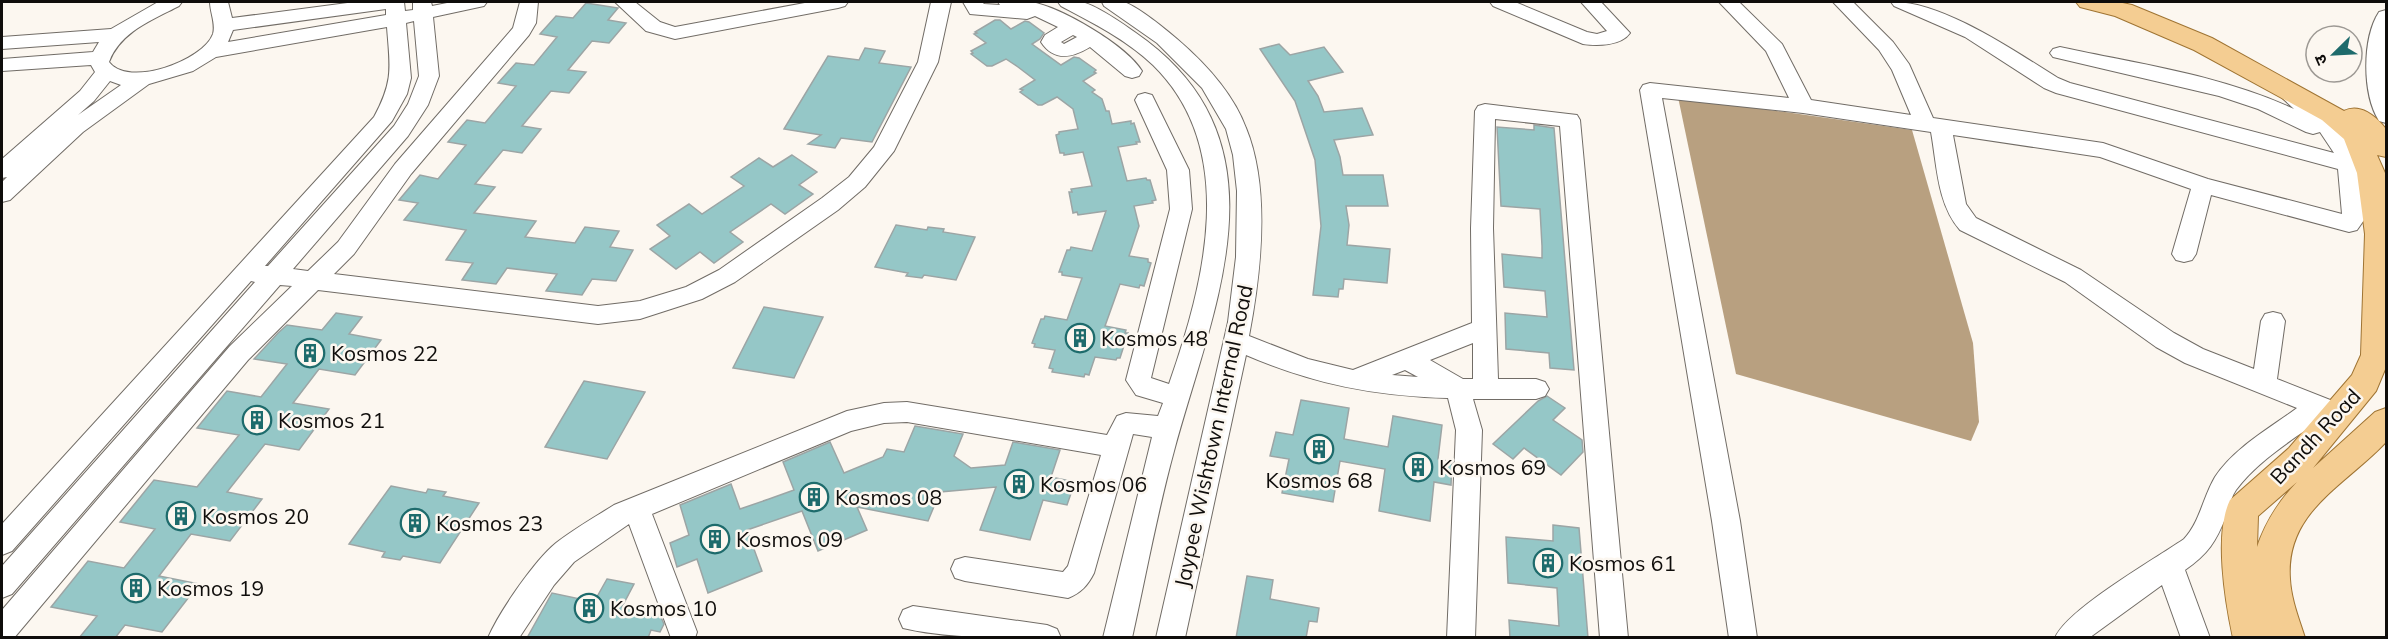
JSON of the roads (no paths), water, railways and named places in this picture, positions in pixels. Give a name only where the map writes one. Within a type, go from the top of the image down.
[{"type":"main road","name":"Bandh Road","points":[[2088,2],[2123,10],[2203,44],[2331,114],[2356,134],[2371,173],[2379,234],[2376,387],[2329,410],[2301,458],[2242,510],[2239,568],[2243,604],[2251,638]]},
{"type":"main road","points":[[2127,2],[2202,31],[2313,89],[2375,132],[2386,145]]},
{"type":"main road","name":"Bandh Road","points":[[2287,638],[2272,579],[2275,538],[2290,512],[2311,489],[2372,438],[2386,421]]},
{"type":"street","points":[[2,171],[87,96],[103,65],[103,49],[115,35],[172,2]]},
{"type":"street","points":[[211,51],[222,37],[222,9],[258,22],[394,7],[477,2]]},
{"type":"street","points":[[2,630],[206,390],[285,306],[346,248],[403,169],[522,31],[529,2]]},
{"type":"street","points":[[624,2],[658,30],[675,33],[838,2]]},
{"type":"street","points":[[658,30],[679,23],[792,2]]},
{"type":"street","points":[[245,272],[598,315],[640,310],[694,293],[727,276],[830,204],[857,182],[883,151],[928,62],[941,2]]},
{"type":"street","points":[[973,2],[977,10],[1032,13],[1090,38],[1117,56],[1132,71]]},
{"type":"street","points":[[1007,2],[1040,10],[1063,27]]},
{"type":"street","name":"Jaypee Wishtown Internal Road","points":[[1068,2],[1097,15],[1135,39],[1161,60],[1184,85],[1204,119],[1217,163],[1220,202],[1213,261],[1200,326],[1167,428],[1117,638]]},
{"type":"street","name":"Jaypee Wishtown Internal Road","points":[[1111,2],[1153,27],[1188,58],[1211,85],[1234,123],[1246,163],[1250,209],[1249,266],[1237,341],[1170,638]]},
{"type":"street","points":[[1500,2],[1583,38],[1598,40],[1620,33],[1591,2]]},
{"type":"street","points":[[1729,2],[1775,48],[1803,106]]},
{"type":"street","points":[[1851,2],[1902,69],[1933,124],[1955,204],[1960,215],[1968,224],[2073,276],[2165,340],[2194,356],[2329,410]]},
{"type":"street","points":[[1901,2],[1972,33],[2051,83],[2063,88],[2348,165]]},
{"type":"street","points":[[2,65],[103,65],[122,78],[143,79],[168,74],[211,51],[394,7]]},
{"type":"street","points":[[2,543],[382,121],[396,94],[401,78],[394,7]]},
{"type":"street","points":[[2,585],[400,131],[418,105],[429,76],[422,7]]},
{"type":"street","points":[[2386,16],[2377,42],[2375,67],[2386,116]]},
{"type":"street","points":[[1063,27],[1051,42],[1059,51],[1074,48],[1090,38]]},
{"type":"street","points":[[2,43],[115,35]]},
{"type":"street","points":[[2060,53],[2223,90],[2265,104],[2339,140]]},
{"type":"street","points":[[2,194],[76,127],[143,79]]},
{"type":"street","points":[[1743,638],[1726,521],[1650,90],[1803,106],[2103,150],[2203,185],[2349,224],[2353,220],[2352,196],[2348,165],[2339,140],[2274,81]]},
{"type":"street","points":[[1145,100],[1178,170],[1181,208],[1138,380],[1145,388],[1177,396]]},
{"type":"street","points":[[1486,388],[1482,228],[1485,111],[1570,120],[1614,638]]},
{"type":"street","points":[[2184,254],[2203,185]]},
{"type":"street","points":[[1220,202],[1250,209]]},
{"type":"street","points":[[252,300],[285,306]]},
{"type":"street","points":[[2264,385],[2273,321]]},
{"type":"street","points":[[1354,380],[1485,328]]},
{"type":"street","points":[[1237,341],[1306,369],[1354,380],[1399,387],[1536,389]]},
{"type":"street","points":[[1407,359],[1458,388],[1469,430],[1461,638]]},
{"type":"street","points":[[2069,638],[2088,620],[2201,542],[2218,496],[2237,471],[2329,410]]},
{"type":"street","points":[[502,638],[544,576],[564,553],[589,535],[636,508],[847,421],[884,413],[907,412],[1116,447]]},
{"type":"street","points":[[965,569],[1068,585],[1074,581],[1084,560],[1122,427],[1126,423],[1167,428]]},
{"type":"street","points":[[636,508],[683,632]]},
{"type":"street","points":[[2169,565],[2196,638]]},
{"type":"street","points":[[913,619],[1047,638]]},
{"type":"place","name":"Kosmos 48","points":[[1080,338]]},
{"type":"place","name":"Kosmos 22","points":[[310,353]]},
{"type":"place","name":"Kosmos 21","points":[[257,420]]},
{"type":"place","name":"Kosmos 68","points":[[1319,449]]},
{"type":"place","name":"Kosmos 69","points":[[1418,467]]},
{"type":"place","name":"Kosmos 06","points":[[1019,484]]},
{"type":"place","name":"Kosmos 08","points":[[814,497]]},
{"type":"place","name":"Kosmos 20","points":[[181,516]]},
{"type":"place","name":"Kosmos 23","points":[[415,523]]},
{"type":"place","name":"Kosmos 09","points":[[715,539]]},
{"type":"place","name":"Kosmos 61","points":[[1548,563]]},
{"type":"place","name":"Kosmos 19","points":[[136,588]]},
{"type":"place","name":"Kosmos 10","points":[[589,608]]}]
